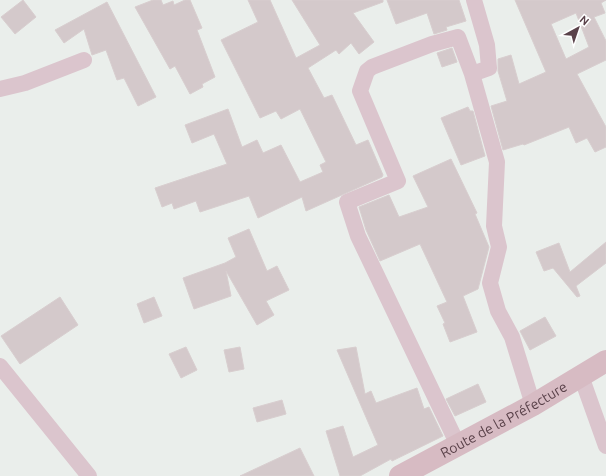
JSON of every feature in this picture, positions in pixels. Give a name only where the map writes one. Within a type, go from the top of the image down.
[{"type":"street","points":[[472,74],[489,68],[487,45],[474,0]]},
{"type":"street","points":[[458,445],[358,236],[348,202],[398,181],[360,91],[368,70],[432,44],[458,37],[472,74],[497,162],[494,226],[498,247],[490,283],[498,311],[512,337],[533,405]]},
{"type":"street","points":[[0,89],[25,83],[84,60]]},
{"type":"street","name":"Route de la Préfecture","points":[[400,476],[533,405],[606,361]]},
{"type":"street","points":[[0,366],[89,476]]},
{"type":"street","points":[[581,376],[606,446]]},
{"type":"building","points":[[23,0],[36,17],[15,34],[1,17]]},
{"type":"building","points":[[153,0],[161,0],[163,5],[173,1],[174,5],[185,0],[190,0],[202,28],[197,30],[215,77],[202,84],[203,87],[190,94],[175,66],[170,69],[135,7]]},
{"type":"building","points":[[248,0],[270,0],[296,58],[320,45],[292,0],[383,0],[383,2],[353,13],[374,42],[359,54],[351,43],[339,54],[336,50],[308,68],[324,98],[332,95],[356,145],[368,140],[383,175],[382,177],[306,211],[302,197],[258,218],[249,196],[200,212],[196,201],[174,209],[172,203],[162,207],[155,188],[227,164],[214,134],[192,143],[185,125],[228,109],[242,147],[257,140],[263,153],[281,145],[300,182],[323,172],[320,165],[326,162],[300,109],[281,119],[276,111],[260,118],[221,40],[258,22]]},
{"type":"building","points":[[387,0],[459,0],[466,21],[446,27],[447,30],[434,34],[427,13],[396,24]]},
{"type":"building","points":[[515,0],[606,0],[601,3],[605,13],[594,17],[606,41],[606,60],[577,74],[606,127],[606,147],[595,152],[587,138],[576,143],[569,127],[524,145],[523,144],[503,150],[491,106],[507,101],[498,71],[498,59],[511,55],[519,84],[546,72]],"holes":[[[576,13],[589,47],[566,59],[551,24]]]},
{"type":"building","points":[[107,2],[156,97],[138,106],[124,78],[117,80],[106,50],[92,55],[84,29],[64,43],[55,30]]},
{"type":"building","points":[[452,48],[457,62],[442,67],[437,53]]},
{"type":"building","points":[[468,107],[470,111],[473,111],[485,156],[461,165],[441,118]]},
{"type":"building","points":[[451,159],[477,213],[475,214],[489,247],[478,289],[463,296],[477,332],[450,342],[443,324],[445,323],[437,306],[447,302],[420,244],[380,261],[366,230],[359,207],[389,195],[399,217],[428,207],[413,176]]},
{"type":"building","points":[[249,229],[267,271],[277,266],[289,290],[266,301],[274,315],[257,325],[226,271],[231,296],[194,309],[183,278],[225,263],[236,257],[228,238]]},
{"type":"building","points":[[606,242],[606,263],[576,286],[580,296],[577,297],[553,268],[544,271],[536,252],[559,243],[570,272]]},
{"type":"building","points":[[60,297],[78,325],[20,364],[1,336]]},
{"type":"building","points":[[154,297],[162,316],[144,323],[137,304]]},
{"type":"building","points":[[545,317],[556,336],[530,350],[520,331]]},
{"type":"building","points":[[186,347],[197,370],[181,378],[169,354]]},
{"type":"building","points":[[240,347],[244,369],[229,372],[224,350]]},
{"type":"building","points":[[356,347],[365,394],[371,391],[376,403],[417,388],[424,409],[429,407],[443,436],[392,461],[391,459],[360,476],[340,476],[326,431],[343,426],[353,457],[378,445],[337,350]]},
{"type":"building","points":[[478,384],[486,402],[455,416],[446,399]]},
{"type":"building","points":[[282,400],[286,414],[257,422],[253,408]]},
{"type":"building","points":[[300,448],[314,476],[240,476]]}]
